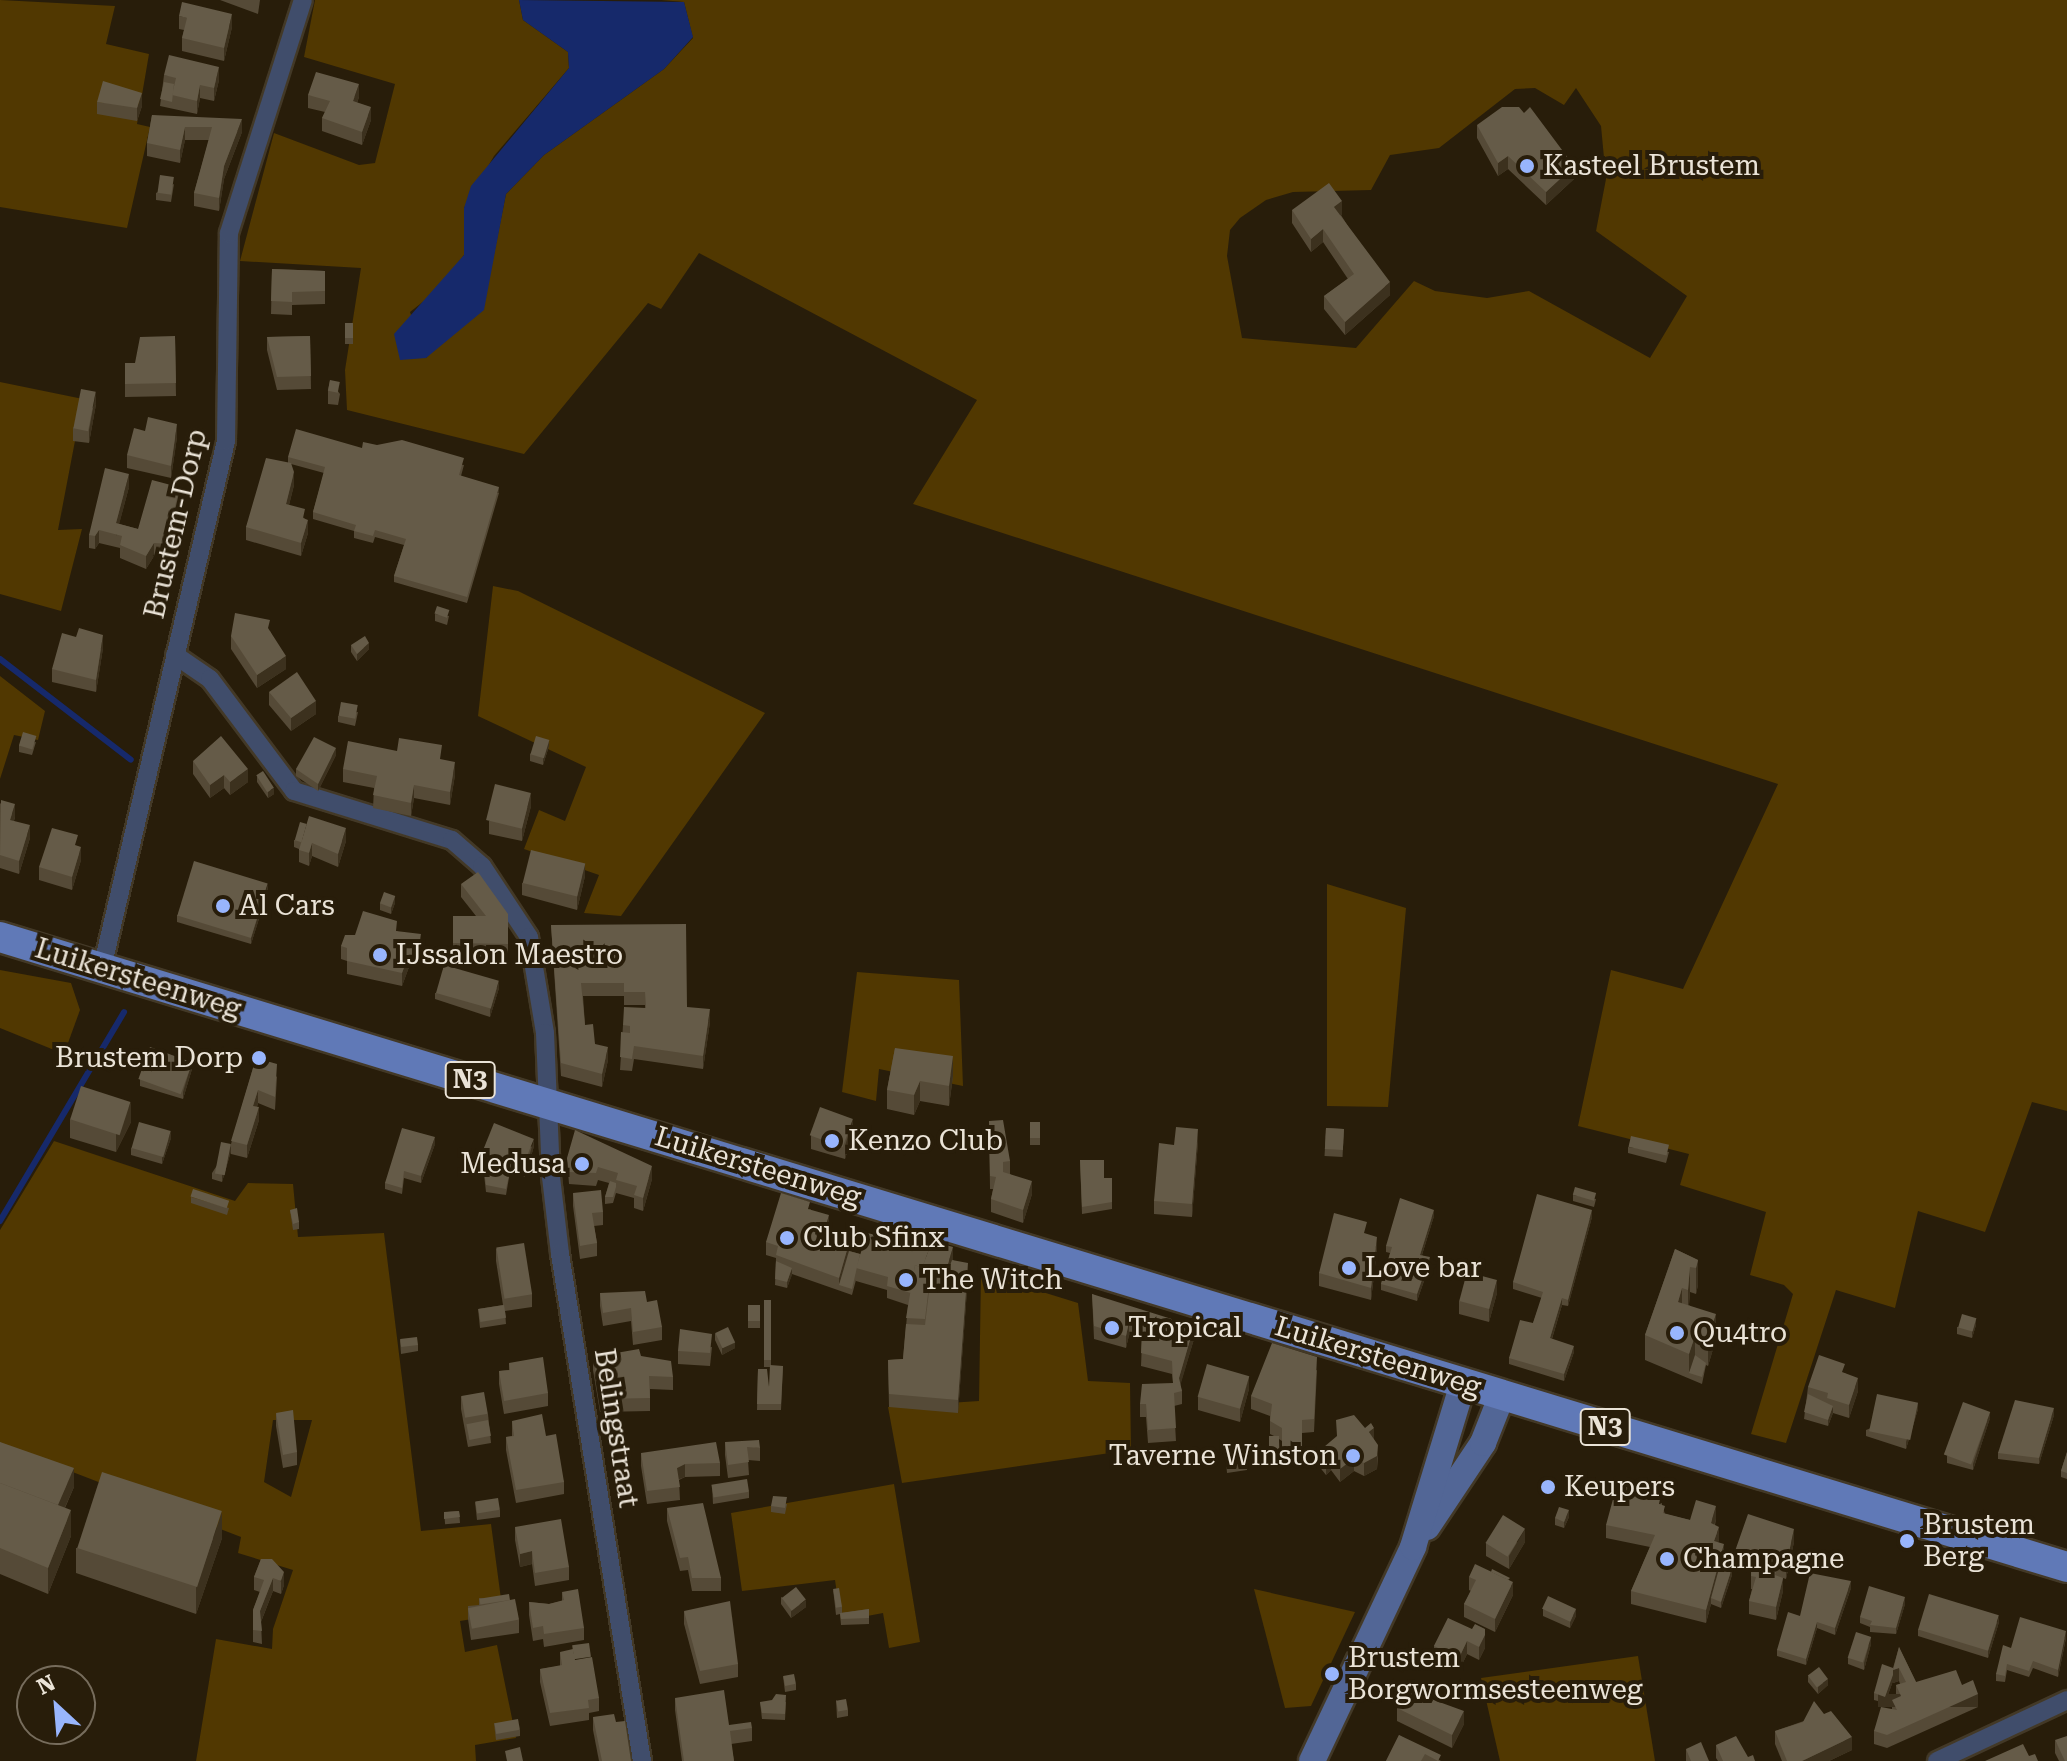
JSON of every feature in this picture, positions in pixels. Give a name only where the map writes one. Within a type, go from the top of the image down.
[{"type":"main road","name":"Luikersteenweg","points":[[0,937],[2067,1567]]},
{"type":"main road","points":[[1312,1761],[1413,1547],[1463,1383]]},
{"type":"main road","points":[[1413,1547],[1483,1443],[1502,1395]]},
{"type":"street","name":"Brustem-Dorp","points":[[102,968],[226,441],[229,233],[303,0]]},
{"type":"street","name":"Belingstraat","points":[[175,655],[210,679],[294,791],[315,801],[435,832],[482,866],[520,918],[537,963],[560,1254],[642,1761]]},
{"type":"street","points":[[1937,1761],[2067,1700]]},
{"type":"shaded area","points":[[0,0],[115,6],[106,44],[149,54],[137,124],[150,127],[127,228],[0,207]]},
{"type":"shaded area","points":[[315,0],[519,0],[523,20],[568,52],[569,68],[494,156],[464,208],[464,255],[438,290],[410,312],[426,358],[489,279],[506,194],[544,155],[664,69],[693,38],[684,2],[661,0],[2067,0],[2067,1111],[2032,1102],[1985,1232],[1918,1211],[1895,1308],[1836,1290],[1786,1443],[1751,1434],[1793,1294],[1784,1285],[1750,1275],[1766,1212],[1680,1185],[1689,1154],[1578,1126],[1611,970],[1683,989],[1778,784],[913,504],[977,400],[699,253],[661,309],[648,303],[524,454],[347,410],[345,370],[361,268],[240,261],[274,133],[359,165],[375,163],[395,84],[304,57]],"holes":[[[1535,88],[1564,105],[1576,88],[1601,126],[1606,179],[1596,231],[1687,296],[1650,358],[1529,291],[1487,298],[1435,291],[1414,281],[1356,348],[1242,338],[1227,256],[1230,230],[1240,218],[1266,200],[1293,192],[1371,190],[1390,155],[1439,148],[1515,89]]]},
{"type":"shaded area","points":[[0,382],[83,399],[58,530],[82,529],[61,611],[0,594]]},
{"type":"shaded area","points":[[493,586],[518,591],[765,713],[621,916],[584,913],[599,875],[524,849],[539,810],[565,821],[586,767],[478,716]]},
{"type":"shaded area","points":[[0,676],[45,711],[38,740],[14,735],[0,779]]},
{"type":"shaded area","points":[[1327,884],[1406,908],[1388,1107],[1327,1106]]},
{"type":"shaded area","points":[[0,970],[71,983],[80,1010],[64,1054],[0,1028]]},
{"type":"shaded area","points":[[857,972],[959,980],[963,1086],[879,1069],[876,1101],[842,1092]]},
{"type":"shaded area","points":[[54,1141],[235,1201],[248,1183],[293,1184],[298,1237],[384,1233],[421,1531],[491,1524],[503,1614],[460,1621],[465,1652],[497,1645],[516,1738],[475,1745],[476,1761],[196,1761],[216,1639],[272,1649],[273,1629],[293,1570],[238,1553],[241,1537],[0,1444],[0,1230]],"holes":[[[273,1420],[312,1420],[291,1497],[264,1482]]]},
{"type":"shaded area","points":[[981,1273],[1078,1303],[1088,1381],[1130,1383],[1131,1450],[902,1483],[888,1407],[979,1401]]},
{"type":"shaded area","points":[[894,1484],[920,1642],[889,1648],[883,1613],[841,1621],[835,1580],[742,1591],[731,1513]]},
{"type":"shaded area","points":[[1254,1589],[1355,1612],[1311,1706],[1285,1708]]},
{"type":"shaded area","points":[[1638,1656],[1655,1761],[1500,1761],[1481,1678]]},
{"type":"water","points":[[519,0],[684,2],[693,37],[664,69],[544,155],[506,194],[484,310],[426,358],[400,360],[394,334],[464,255],[464,208],[471,186],[569,68],[568,52],[523,20]]},
{"type":"building","points":[[182,2],[232,14],[224,48],[182,38],[187,18],[179,16]]},
{"type":"building","points":[[169,55],[219,67],[214,88],[200,85],[197,101],[172,95],[176,78],[164,75]]},
{"type":"building","points":[[316,72],[359,84],[353,101],[371,107],[362,132],[322,118],[330,101],[308,95]]},
{"type":"building","points":[[103,81],[142,93],[137,108],[97,102]]},
{"type":"building","points":[[164,82],[174,84],[172,102],[160,99]]},
{"type":"building","name":"Kasteel Brustem","points":[[1502,107],[1519,107],[1524,113],[1530,107],[1574,166],[1546,192],[1508,156],[1498,163],[1477,125]]},
{"type":"building","points":[[152,115],[242,119],[224,166],[219,198],[194,193],[212,127],[185,127],[180,150],[147,143]]},
{"type":"building","points":[[160,175],[174,177],[171,195],[157,193]]},
{"type":"building","points":[[1329,183],[1342,201],[1334,207],[1390,282],[1345,322],[1324,296],[1354,274],[1323,229],[1311,239],[1292,210]]},
{"type":"building","points":[[272,269],[325,271],[325,291],[292,292],[292,302],[271,301]]},
{"type":"building","points":[[345,323],[353,323],[353,338],[345,338]]},
{"type":"building","points":[[175,336],[176,383],[125,384],[125,363],[135,363],[140,337]]},
{"type":"building","points":[[310,336],[311,376],[277,377],[267,337]]},
{"type":"building","points":[[330,380],[340,382],[338,393],[328,391]]},
{"type":"building","points":[[81,389],[96,392],[88,431],[73,428]]},
{"type":"building","points":[[148,417],[177,424],[171,466],[127,455],[134,428],[145,431]]},
{"type":"building","points":[[296,429],[362,448],[363,442],[377,445],[402,440],[464,458],[459,475],[499,487],[467,597],[394,576],[406,539],[375,530],[373,536],[354,531],[356,525],[313,512],[325,467],[288,457]]},
{"type":"building","points":[[266,458],[291,463],[294,472],[286,504],[305,509],[303,518],[308,520],[301,543],[246,527]]},
{"type":"building","points":[[105,468],[129,474],[116,523],[138,529],[152,480],[186,489],[170,544],[154,543],[146,556],[120,545],[122,536],[99,530],[95,536],[89,535]]},
{"type":"building","points":[[437,606],[449,610],[447,618],[435,614]]},
{"type":"building","points":[[235,613],[270,620],[268,628],[286,656],[257,675],[231,636]]},
{"type":"building","points":[[79,628],[103,635],[96,680],[52,669],[62,633],[76,637]]},
{"type":"building","points":[[365,636],[369,643],[357,654],[351,645]]},
{"type":"building","points":[[297,672],[316,701],[291,718],[269,692]]},
{"type":"building","points":[[341,702],[358,705],[355,719],[339,716]]},
{"type":"building","points":[[23,732],[36,736],[32,749],[19,745]]},
{"type":"building","points":[[221,736],[248,769],[230,782],[224,775],[210,785],[193,761]]},
{"type":"building","points":[[536,736],[549,740],[544,758],[530,754]]},
{"type":"building","points":[[314,737],[336,748],[318,784],[296,769]]},
{"type":"building","points":[[399,738],[442,745],[440,759],[455,762],[450,792],[414,785],[411,803],[373,795],[377,776],[343,769],[348,741],[397,751]]},
{"type":"building","points":[[263,771],[274,788],[267,792],[256,775]]},
{"type":"building","points":[[495,784],[531,793],[522,829],[486,820]]},
{"type":"building","points":[[1,800],[15,804],[10,820],[30,825],[19,861],[0,855]]},
{"type":"building","points":[[309,816],[346,828],[338,854],[312,843],[309,853],[299,850]]},
{"type":"building","points":[[300,822],[307,824],[301,842],[295,840]]},
{"type":"building","points":[[52,828],[78,835],[75,845],[81,847],[72,877],[39,867]]},
{"type":"building","points":[[531,850],[585,864],[577,897],[523,883]]},
{"type":"building","name":"Al Cars","points":[[194,861],[268,884],[251,938],[177,916]]},
{"type":"building","points":[[478,872],[508,914],[508,944],[453,943],[453,916],[486,916],[461,884]]},
{"type":"building","points":[[384,892],[395,896],[391,907],[380,903]]},
{"type":"building","name":"IJssalon Maestro","points":[[363,911],[397,921],[396,931],[421,934],[417,954],[409,954],[402,973],[347,961],[347,948],[341,946],[345,935],[355,935]]},
{"type":"building","points":[[686,924],[687,1007],[710,1009],[703,1056],[634,1046],[632,1059],[620,1057],[621,1032],[630,1033],[630,1026],[623,1025],[624,1007],[646,1008],[645,992],[624,992],[624,983],[581,983],[585,1025],[593,1024],[595,1044],[608,1047],[602,1074],[561,1063],[551,925]]},
{"type":"building","points":[[444,965],[499,981],[491,1009],[436,993]]},
{"type":"building","points":[[150,1047],[192,1062],[181,1094],[138,1079]]},
{"type":"building","points":[[895,1048],[953,1056],[949,1086],[920,1081],[914,1095],[887,1090]]},
{"type":"building","points":[[256,1058],[277,1064],[275,1097],[258,1090],[253,1106],[259,1107],[247,1145],[231,1141]]},
{"type":"building","points":[[81,1086],[130,1102],[120,1135],[70,1119]]},
{"type":"building","points":[[820,1107],[853,1119],[843,1147],[810,1135]]},
{"type":"building","points":[[1003,1120],[1010,1161],[1003,1162],[1003,1172],[1032,1181],[1023,1210],[991,1199],[996,1177],[990,1176],[989,1121]]},
{"type":"building","points":[[139,1122],[171,1131],[163,1157],[132,1148]]},
{"type":"building","points":[[1030,1122],[1040,1122],[1040,1138],[1030,1138]]},
{"type":"building","points":[[494,1123],[534,1139],[520,1172],[481,1156]]},
{"type":"building","points":[[1176,1127],[1198,1129],[1192,1204],[1154,1201],[1159,1143],[1174,1145]]},
{"type":"building","points":[[402,1128],[435,1137],[421,1176],[404,1171],[402,1188],[385,1183]]},
{"type":"building","points":[[1326,1128],[1344,1129],[1343,1150],[1325,1149]]},
{"type":"building","points":[[575,1130],[652,1166],[643,1198],[634,1195],[637,1186],[616,1180],[618,1173],[598,1167],[596,1173],[569,1172],[567,1158]]},
{"type":"building","points":[[1631,1136],[1669,1145],[1667,1155],[1629,1147]]},
{"type":"building","points":[[221,1142],[231,1144],[225,1175],[215,1173]]},
{"type":"building","points":[[1080,1160],[1104,1160],[1104,1178],[1112,1178],[1112,1202],[1082,1207]]},
{"type":"building","points":[[483,1164],[510,1171],[506,1189],[486,1185]]},
{"type":"building","points":[[610,1181],[616,1183],[613,1197],[605,1197]]},
{"type":"building","points":[[1575,1187],[1596,1193],[1594,1201],[1573,1195]]},
{"type":"building","points":[[193,1189],[229,1201],[227,1208],[191,1197]]},
{"type":"building","points":[[601,1190],[603,1212],[592,1213],[597,1243],[580,1246],[573,1193]]},
{"type":"building","points":[[781,1193],[810,1202],[808,1209],[829,1215],[824,1232],[849,1243],[839,1278],[776,1255],[778,1246],[766,1242]]},
{"type":"building","points":[[1537,1194],[1592,1210],[1568,1300],[1562,1298],[1550,1338],[1574,1346],[1564,1374],[1509,1358],[1520,1320],[1533,1323],[1543,1292],[1513,1282]]},
{"type":"building","points":[[1400,1198],[1434,1210],[1420,1255],[1430,1257],[1417,1294],[1381,1284],[1392,1247],[1386,1246]]},
{"type":"building","points":[[297,1208],[299,1222],[293,1224],[290,1210]]},
{"type":"building","name":"Love bar","points":[[1334,1213],[1367,1222],[1364,1233],[1377,1237],[1371,1288],[1319,1273]]},
{"type":"building","points":[[867,1233],[930,1247],[922,1268],[915,1265],[911,1293],[887,1286],[888,1277],[856,1268]]},
{"type":"building","points":[[932,1241],[953,1247],[945,1274],[931,1269],[925,1319],[906,1318],[915,1265],[922,1268]]},
{"type":"building","points":[[524,1243],[532,1294],[504,1299],[496,1247]]},
{"type":"building","points":[[1675,1249],[1698,1260],[1696,1268],[1690,1267],[1688,1290],[1682,1288],[1678,1302],[1716,1314],[1708,1340],[1695,1336],[1689,1354],[1645,1335]]},
{"type":"building","points":[[849,1251],[860,1254],[852,1289],[839,1285]]},
{"type":"building","points":[[952,1260],[968,1263],[958,1400],[889,1394],[888,1360],[903,1359],[906,1324],[925,1325],[931,1275],[945,1280]]},
{"type":"building","points":[[776,1261],[792,1268],[787,1282],[775,1279]]},
{"type":"building","points":[[1467,1272],[1497,1280],[1489,1309],[1459,1301]]},
{"type":"building","points":[[645,1291],[647,1302],[657,1300],[662,1327],[633,1332],[631,1308],[603,1313],[600,1293]]},
{"type":"building","points":[[1092,1294],[1194,1326],[1179,1378],[1182,1391],[1174,1393],[1176,1428],[1148,1430],[1146,1404],[1140,1404],[1142,1384],[1173,1383],[1172,1361],[1141,1353],[1142,1329],[1129,1322],[1126,1336],[1094,1326]]},
{"type":"building","points":[[764,1300],[771,1300],[771,1360],[764,1360]]},
{"type":"building","points":[[504,1305],[506,1318],[480,1322],[478,1309]]},
{"type":"building","points":[[748,1305],[760,1305],[760,1321],[748,1321]]},
{"type":"building","points":[[1962,1314],[1976,1318],[1973,1332],[1958,1327]]},
{"type":"building","points":[[728,1327],[735,1342],[722,1348],[715,1333]]},
{"type":"building","points":[[680,1329],[712,1334],[710,1353],[678,1351]]},
{"type":"building","points":[[417,1337],[418,1345],[401,1347],[400,1339]]},
{"type":"building","points":[[1272,1343],[1317,1357],[1314,1419],[1302,1420],[1302,1446],[1282,1446],[1282,1428],[1270,1421],[1272,1404],[1251,1396]]},
{"type":"building","points":[[617,1349],[618,1352],[597,1356],[596,1352]]},
{"type":"building","points":[[639,1349],[641,1356],[671,1361],[673,1377],[649,1376],[650,1398],[600,1399],[593,1357]]},
{"type":"building","points":[[1695,1355],[1706,1363],[1702,1377],[1689,1373]]},
{"type":"building","points":[[1819,1355],[1845,1364],[1842,1372],[1858,1378],[1849,1405],[1827,1398],[1828,1393],[1808,1387]]},
{"type":"building","points":[[543,1357],[548,1393],[504,1401],[499,1371],[510,1370],[509,1363]]},
{"type":"building","points":[[1207,1364],[1249,1376],[1240,1409],[1198,1397]]},
{"type":"building","points":[[770,1365],[783,1366],[781,1404],[757,1404],[758,1369],[767,1369],[769,1387]]},
{"type":"building","points":[[484,1392],[488,1414],[465,1418],[461,1396]]},
{"type":"building","points":[[1808,1394],[1833,1406],[1828,1420],[1804,1412]]},
{"type":"building","points":[[1877,1394],[1918,1403],[1910,1440],[1869,1431]]},
{"type":"building","points":[[2015,1400],[2054,1408],[2039,1458],[1998,1453]]},
{"type":"building","points":[[1963,1402],[1990,1412],[1971,1465],[1944,1455]]},
{"type":"building","points":[[293,1410],[297,1452],[283,1455],[276,1413]]},
{"type":"building","points":[[542,1414],[546,1436],[556,1434],[564,1482],[516,1490],[506,1437],[514,1436],[512,1421]]},
{"type":"building","name":"Taverne Winston","points":[[1354,1415],[1365,1428],[1371,1423],[1374,1428],[1369,1432],[1378,1445],[1377,1456],[1364,1463],[1354,1458],[1340,1469],[1331,1457],[1326,1462],[1318,1452],[1337,1436],[1336,1420]]},
{"type":"building","points":[[488,1420],[491,1436],[469,1440],[466,1424]]},
{"type":"building","points":[[1269,1436],[1279,1436],[1279,1456],[1269,1456]]},
{"type":"building","points":[[759,1440],[760,1448],[747,1447],[749,1462],[728,1465],[725,1442]]},
{"type":"building","points":[[0,1442],[74,1468],[58,1505],[0,1483]]},
{"type":"building","points":[[716,1442],[720,1463],[685,1464],[677,1468],[680,1487],[647,1491],[641,1453]]},
{"type":"building","points":[[1244,1447],[1247,1463],[1228,1466],[1225,1451]]},
{"type":"building","points":[[2067,1452],[2067,1473],[2061,1471]]},
{"type":"building","points":[[102,1472],[222,1511],[197,1587],[77,1548]]},
{"type":"building","points":[[1619,1477],[1643,1484],[1650,1480],[1662,1490],[1659,1504],[1665,1506],[1663,1513],[1690,1520],[1696,1500],[1716,1506],[1711,1523],[1719,1527],[1714,1541],[1724,1544],[1706,1610],[1631,1591],[1655,1535],[1606,1525]]},
{"type":"building","points":[[747,1479],[749,1492],[713,1497],[711,1485]]},
{"type":"building","points":[[0,1483],[71,1510],[48,1568],[0,1548]]},
{"type":"building","points":[[773,1496],[787,1497],[785,1508],[771,1506]]},
{"type":"building","points":[[498,1498],[500,1510],[477,1513],[475,1502]]},
{"type":"building","points":[[703,1503],[721,1578],[692,1578],[688,1557],[680,1558],[667,1508]]},
{"type":"building","points":[[1559,1507],[1569,1510],[1564,1522],[1555,1518]]},
{"type":"building","points":[[459,1511],[460,1517],[444,1519],[444,1512]]},
{"type":"building","points":[[1748,1514],[1794,1529],[1786,1566],[1778,1563],[1775,1575],[1783,1578],[1776,1607],[1749,1601],[1756,1577],[1751,1576],[1752,1559],[1734,1554]]},
{"type":"building","points":[[1503,1515],[1525,1529],[1508,1557],[1486,1543]]},
{"type":"building","points":[[561,1519],[569,1567],[535,1573],[532,1551],[520,1554],[515,1527]]},
{"type":"building","points":[[261,1559],[272,1559],[284,1572],[281,1581],[273,1578],[260,1611],[262,1631],[253,1630],[253,1610],[264,1580],[254,1577]]},
{"type":"building","points":[[1475,1564],[1513,1582],[1495,1619],[1464,1604],[1476,1580],[1469,1577]]},
{"type":"building","points":[[1720,1565],[1732,1568],[1721,1602],[1711,1598]]},
{"type":"building","points":[[1492,1569],[1510,1578],[1508,1580],[1491,1572]]},
{"type":"building","points":[[1810,1573],[1851,1581],[1835,1628],[1817,1622],[1806,1659],[1777,1650],[1788,1612],[1800,1616]]},
{"type":"building","points":[[1869,1586],[1905,1597],[1896,1628],[1870,1625],[1872,1621],[1860,1617]]},
{"type":"building","points":[[796,1587],[806,1600],[792,1611],[782,1598]]},
{"type":"building","points":[[839,1588],[842,1607],[836,1608],[833,1589]]},
{"type":"building","points":[[578,1589],[584,1628],[544,1634],[543,1626],[533,1628],[529,1602],[549,1604],[564,1600],[562,1592]]},
{"type":"building","points":[[509,1594],[510,1600],[480,1605],[479,1599]]},
{"type":"building","points":[[1929,1594],[1999,1615],[1988,1651],[1918,1629]]},
{"type":"building","points":[[1548,1596],[1576,1609],[1570,1622],[1542,1609]]},
{"type":"building","points":[[515,1599],[519,1620],[472,1629],[468,1608]]},
{"type":"building","points":[[730,1601],[738,1664],[700,1671],[684,1611]]},
{"type":"building","points":[[869,1609],[869,1618],[841,1619],[840,1613]]},
{"type":"building","points":[[2020,1617],[2066,1631],[2058,1670],[2033,1661],[2029,1671],[2007,1664],[2005,1676],[1996,1674],[2003,1645],[2011,1648]]},
{"type":"building","points":[[1448,1618],[1472,1629],[1475,1624],[1485,1629],[1479,1647],[1467,1641],[1459,1658],[1434,1646]]},
{"type":"building","points":[[1856,1632],[1871,1637],[1863,1663],[1848,1658]]},
{"type":"building","points":[[589,1643],[591,1657],[574,1659],[572,1645]]},
{"type":"building","points":[[1899,1647],[1916,1682],[1956,1670],[1962,1685],[1973,1680],[1978,1694],[1887,1735],[1874,1731],[1881,1707],[1897,1710],[1892,1700],[1901,1696],[1896,1685],[1906,1682],[1899,1668],[1893,1670]]},
{"type":"building","points":[[573,1649],[575,1660],[592,1657],[599,1698],[588,1700],[589,1708],[550,1713],[540,1669],[562,1665],[560,1652]]},
{"type":"building","points":[[1882,1664],[1893,1668],[1885,1697],[1874,1693]]},
{"type":"building","points":[[1819,1667],[1828,1679],[1817,1687],[1808,1675]]},
{"type":"building","points":[[794,1674],[796,1684],[785,1686],[783,1676]]},
{"type":"building","points":[[1412,1685],[1433,1695],[1431,1699],[1464,1711],[1452,1735],[1397,1708]]},
{"type":"building","points":[[724,1690],[729,1725],[751,1722],[752,1728],[730,1731],[734,1761],[684,1761],[675,1698]]},
{"type":"building","points":[[776,1694],[786,1695],[785,1714],[762,1713],[760,1702],[772,1700]]},
{"type":"building","points":[[846,1699],[848,1710],[838,1712],[836,1701]]},
{"type":"building","points":[[1814,1701],[1824,1714],[1831,1711],[1852,1737],[1802,1761],[1787,1761],[1775,1731],[1803,1722]]},
{"type":"building","points":[[614,1714],[616,1722],[625,1721],[631,1761],[602,1761],[593,1717]]},
{"type":"building","points":[[518,1719],[520,1730],[496,1734],[494,1723]]},
{"type":"building","points":[[1399,1735],[1441,1755],[1438,1761],[1425,1754],[1421,1761],[1386,1761]]},
{"type":"building","points":[[1736,1736],[1748,1757],[1753,1755],[1755,1761],[1723,1761],[1716,1745]]},
{"type":"building","points":[[2067,1736],[2067,1761],[2065,1761],[2055,1740]]},
{"type":"building","points":[[1701,1742],[1709,1761],[1691,1761],[1686,1749]]},
{"type":"building","points":[[2023,1744],[2029,1756],[2035,1754],[2038,1761],[1985,1761]]},
{"type":"building","points":[[520,1747],[523,1761],[507,1761],[505,1751]]},
{"type":"waterway","points":[[0,659],[131,760]]},
{"type":"waterway","points":[[0,1221],[124,1012]]},
{"type":"place","name":"Kasteel Brustem","points":[[1527,166]]},
{"type":"place","name":"Al Cars","points":[[223,906]]},
{"type":"place","name":"IJssalon Maestro","points":[[380,955]]},
{"type":"place","name":"Brustem Dorp","points":[[259,1058]]},
{"type":"place","name":"Kenzo Club","points":[[832,1141]]},
{"type":"place","name":"Medusa","points":[[582,1164]]},
{"type":"place","name":"Club Sfinx","points":[[787,1238]]},
{"type":"place","name":"Love bar","points":[[1349,1268]]},
{"type":"place","name":"The Witch","points":[[906,1280]]},
{"type":"place","name":"Tropical","points":[[1112,1328]]},
{"type":"place","name":"Qu4tro","points":[[1677,1333]]},
{"type":"place","name":"Taverne Winston","points":[[1353,1456]]},
{"type":"place","name":"Keupers","points":[[1548,1487]]},
{"type":"place","name":"Brustem Berg","points":[[1907,1541]]},
{"type":"place","name":"Champagne","points":[[1667,1559]]},
{"type":"place","name":"Brustem Borgwormsesteenweg","points":[[1332,1674]]}]
